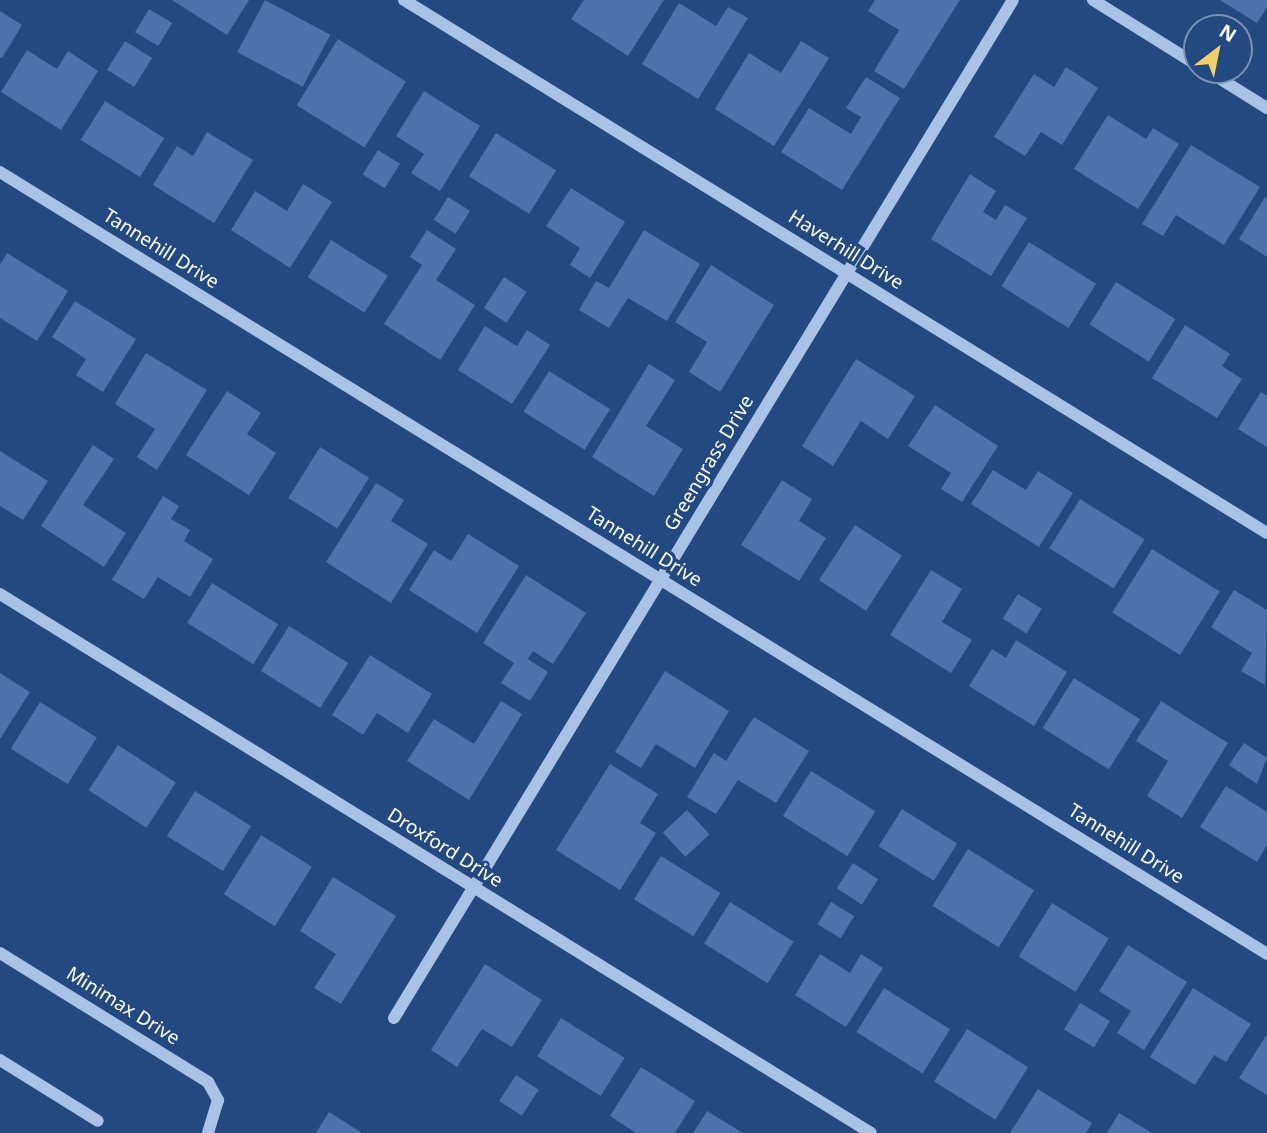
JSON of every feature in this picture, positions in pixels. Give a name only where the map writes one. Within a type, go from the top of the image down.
[{"type":"street","name":"Haverhill Drive","points":[[404,0],[1267,533]]},
{"type":"street","name":"Greengrass Drive","points":[[394,1018],[1013,0]]},
{"type":"street","points":[[1093,0],[1183,56]]},
{"type":"street","points":[[1228,84],[1267,108]]},
{"type":"street","name":"Tannehill Drive","points":[[0,172],[1267,954]]},
{"type":"street","name":"Droxford Drive","points":[[0,594],[871,1133]]},
{"type":"street","name":"Minimax Drive","points":[[0,954],[208,1082],[218,1101],[208,1133]]},
{"type":"street","points":[[0,1060],[98,1121]]},
{"type":"building","points":[[172,0],[249,0],[227,35]]},
{"type":"building","points":[[265,0],[330,35],[303,87],[237,52]]},
{"type":"building","points":[[584,0],[664,0],[628,56],[571,19]]},
{"type":"building","points":[[875,0],[960,0],[904,89],[874,71],[899,30],[868,11]]},
{"type":"building","points":[[1220,0],[1267,0],[1267,7],[1257,23],[1253,21],[1253,14],[1243,14]]},
{"type":"building","points":[[679,3],[716,26],[728,7],[748,18],[698,99],[642,64]]},
{"type":"building","points":[[149,9],[172,23],[158,46],[135,32]]},
{"type":"building","points":[[0,11],[22,25],[2,58],[0,57]]},
{"type":"building","points":[[338,39],[406,81],[365,148],[297,105]]},
{"type":"building","points":[[125,41],[152,58],[134,87],[107,70]]},
{"type":"building","points":[[801,41],[829,58],[774,146],[715,109],[749,53],[781,73]]},
{"type":"building","points":[[27,50],[57,69],[68,51],[98,71],[61,130],[1,92]]},
{"type":"building","points":[[1066,67],[1098,88],[1062,145],[1041,132],[1025,156],[994,137],[1034,74],[1054,87]]},
{"type":"building","points":[[866,77],[900,98],[842,190],[781,152],[809,108],[851,134],[861,117],[846,108]]},
{"type":"building","points":[[424,91],[480,126],[440,191],[411,173],[424,154],[396,136]]},
{"type":"building","points":[[105,101],[164,138],[140,177],[81,140]]},
{"type":"building","points":[[1108,115],[1146,139],[1153,128],[1179,144],[1138,209],[1074,169]]},
{"type":"building","points":[[207,132],[253,160],[214,223],[153,185],[177,146],[193,156]]},
{"type":"building","points":[[496,133],[556,171],[529,214],[469,176]]},
{"type":"building","points":[[1191,145],[1260,187],[1224,245],[1176,215],[1163,236],[1142,224]]},
{"type":"building","points":[[378,150],[400,164],[385,188],[363,175]]},
{"type":"building","points":[[970,174],[996,191],[983,212],[996,220],[1005,205],[1027,218],[991,276],[931,239]]},
{"type":"building","points":[[303,184],[332,202],[290,268],[231,230],[255,191],[287,211]]},
{"type":"building","points":[[571,188],[625,222],[590,278],[570,265],[580,248],[546,226]]},
{"type":"building","points":[[448,197],[470,211],[456,234],[434,220]]},
{"type":"building","points":[[1265,197],[1267,198],[1267,257],[1239,239]]},
{"type":"building","points":[[427,230],[456,249],[436,280],[475,305],[440,360],[384,324],[422,265],[410,257]]},
{"type":"building","points":[[644,230],[700,264],[667,321],[628,298],[609,328],[579,310],[596,281],[609,288]]},
{"type":"building","points":[[331,240],[388,276],[365,313],[308,277]]},
{"type":"building","points":[[1029,242],[1096,284],[1068,328],[1001,286]]},
{"type":"building","points":[[7,253],[68,291],[37,341],[0,318],[0,265]]},
{"type":"building","points":[[711,265],[774,305],[720,392],[689,372],[707,342],[675,322]]},
{"type":"building","points":[[504,277],[527,292],[506,323],[484,308]]},
{"type":"building","points":[[1116,282],[1175,319],[1149,361],[1090,324]]},
{"type":"building","points":[[75,301],[136,339],[103,392],[76,375],[86,359],[52,337]]},
{"type":"building","points":[[1185,325],[1230,354],[1222,366],[1242,379],[1217,418],[1152,378]]},
{"type":"building","points":[[485,326],[517,346],[527,330],[550,345],[512,404],[458,370]]},
{"type":"building","points":[[146,353],[207,390],[157,470],[137,457],[155,429],[115,404]]},
{"type":"building","points":[[856,359],[915,396],[888,439],[861,421],[833,466],[802,446]]},
{"type":"building","points":[[649,364],[675,380],[646,426],[683,449],[654,496],[592,457]]},
{"type":"building","points":[[549,371],[610,409],[585,450],[524,412]]},
{"type":"building","points":[[227,391],[261,413],[247,434],[276,453],[249,495],[186,455]]},
{"type":"building","points":[[1261,392],[1267,396],[1267,447],[1238,429]]},
{"type":"building","points":[[935,405],[998,446],[962,502],[941,489],[951,473],[908,446]]},
{"type":"building","points":[[93,445],[114,459],[83,505],[126,533],[104,567],[41,526]]},
{"type":"building","points":[[320,447],[369,478],[337,529],[288,498]]},
{"type":"building","points":[[0,451],[48,481],[23,520],[0,506]]},
{"type":"building","points":[[993,470],[1026,490],[1038,471],[1073,493],[1039,547],[971,504]]},
{"type":"building","points":[[782,480],[812,499],[799,521],[826,538],[799,581],[741,545]]},
{"type":"building","points":[[376,483],[404,500],[391,521],[428,544],[391,603],[326,562]]},
{"type":"building","points":[[163,496],[179,506],[171,519],[190,530],[184,541],[213,559],[190,597],[158,577],[144,599],[112,580]]},
{"type":"building","points":[[1080,499],[1144,539],[1114,588],[1049,548]]},
{"type":"building","points":[[855,525],[902,555],[866,611],[819,580]]},
{"type":"building","points":[[468,534],[519,566],[477,633],[409,590],[434,550],[451,561]]},
{"type":"building","points":[[1152,549],[1220,591],[1180,655],[1112,613]]},
{"type":"building","points":[[931,570],[962,589],[942,622],[972,640],[951,673],[890,635]]},
{"type":"building","points":[[526,575],[586,613],[553,664],[533,651],[528,659],[548,672],[530,701],[501,683],[514,663],[483,643]]},
{"type":"building","points":[[212,583],[278,624],[253,664],[187,623]]},
{"type":"building","points":[[1234,590],[1267,610],[1265,685],[1241,671],[1252,653],[1211,627]]},
{"type":"building","points":[[1018,594],[1042,609],[1026,633],[1003,619]]},
{"type":"building","points":[[289,626],[348,663],[320,708],[261,671]]},
{"type":"building","points":[[1016,640],[1067,672],[1034,726],[969,686],[992,649],[1006,658]]},
{"type":"building","points":[[370,655],[432,694],[408,733],[377,713],[363,735],[332,715]]},
{"type":"building","points":[[665,671],[729,711],[695,768],[656,744],[641,768],[615,752]]},
{"type":"building","points":[[0,673],[30,692],[0,739]]},
{"type":"building","points":[[1074,678],[1140,719],[1109,769],[1043,728]]},
{"type":"building","points":[[501,701],[522,714],[469,800],[407,761],[434,719],[474,744]]},
{"type":"building","points":[[1161,701],[1228,743],[1182,818],[1147,796],[1168,761],[1136,741]]},
{"type":"building","points":[[40,702],[97,738],[68,784],[11,749]]},
{"type":"building","points":[[754,717],[809,751],[776,803],[738,780],[716,814],[687,797],[714,753],[726,761]]},
{"type":"building","points":[[1244,743],[1267,758],[1257,784],[1229,765]]},
{"type":"building","points":[[118,745],[176,783],[146,828],[89,790]]},
{"type":"building","points":[[610,764],[658,794],[640,823],[656,833],[620,890],[556,850]]},
{"type":"building","points":[[811,771],[875,811],[847,856],[783,816]]},
{"type":"building","points":[[1226,786],[1267,812],[1267,845],[1257,862],[1200,827]]},
{"type":"building","points":[[195,791],[251,826],[223,871],[167,836]]},
{"type":"building","points":[[902,809],[957,843],[934,881],[879,846]]},
{"type":"building","points":[[687,810],[710,834],[685,857],[663,833]]},
{"type":"building","points":[[261,835],[312,867],[275,926],[224,894]]},
{"type":"building","points":[[968,849],[1034,890],[999,947],[932,906]]},
{"type":"building","points":[[661,856],[720,893],[693,936],[634,899]]},
{"type":"building","points":[[853,863],[878,879],[862,904],[837,888]]},
{"type":"building","points":[[333,877],[396,916],[341,1004],[314,988],[336,954],[300,931]]},
{"type":"building","points":[[730,902],[794,942],[768,983],[704,944]]},
{"type":"building","points":[[831,902],[854,916],[841,938],[818,924]]},
{"type":"building","points":[[1052,903],[1109,939],[1075,992],[1019,956]]},
{"type":"building","points":[[1128,945],[1187,982],[1144,1050],[1117,1033],[1131,1011],[1099,991]]},
{"type":"building","points":[[820,954],[850,973],[861,954],[883,968],[846,1027],[795,995]]},
{"type":"building","points":[[485,964],[542,1000],[512,1047],[482,1029],[457,1067],[431,1050]]},
{"type":"building","points":[[884,988],[950,1029],[923,1073],[856,1032]]},
{"type":"building","points":[[1193,988],[1251,1024],[1226,1062],[1214,1055],[1195,1085],[1150,1057]]},
{"type":"building","points":[[1080,1003],[1110,1021],[1094,1048],[1064,1030]]},
{"type":"building","points":[[561,1018],[625,1058],[601,1096],[537,1056]]},
{"type":"building","points":[[967,1029],[1028,1067],[995,1120],[934,1082]]},
{"type":"building","points":[[1267,1034],[1267,1095],[1239,1078]]},
{"type":"building","points":[[641,1067],[695,1101],[675,1133],[636,1133],[610,1116]]},
{"type":"building","points":[[516,1075],[539,1090],[522,1116],[499,1101]]},
{"type":"building","points":[[1038,1089],[1092,1123],[1086,1133],[1010,1133]]},
{"type":"building","points":[[707,1111],[743,1133],[693,1133]]},
{"type":"building","points":[[329,1112],[362,1133],[316,1133]]},
{"type":"building","points":[[1119,1113],[1152,1133],[1107,1133]]}]
